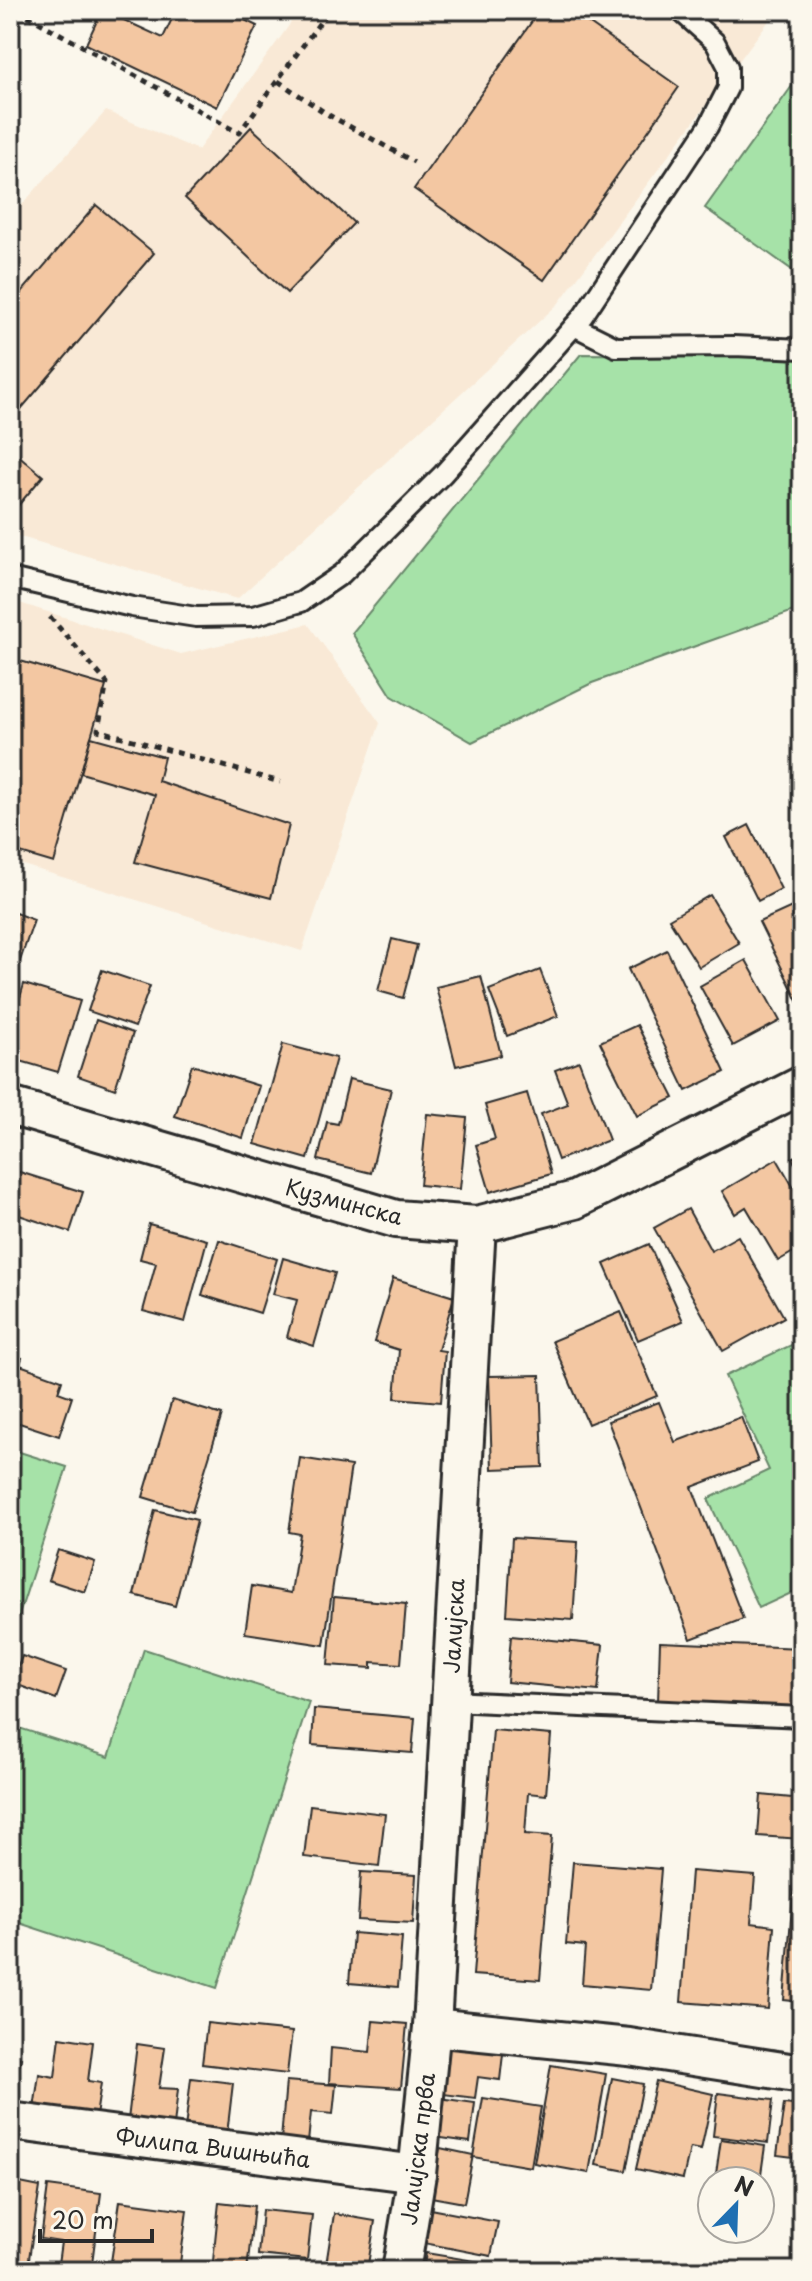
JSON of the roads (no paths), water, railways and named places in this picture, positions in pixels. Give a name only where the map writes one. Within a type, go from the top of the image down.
[{"type":"street","name":"Кузминска","points":[[10,1106],[396,1219],[477,1225],[575,1200],[802,1085]]},
{"type":"street","name":"Јалијска","points":[[432,2027],[477,1225]]},
{"type":"street","points":[[432,2027],[629,2047],[802,2074]]},
{"type":"street","name":"Јалијска прва","points":[[401,2271],[417,2174],[432,2027]]},
{"type":"street","name":"Филипа Вишњића","points":[[10,2121],[417,2174]]},
{"type":"lane","points":[[14,579],[132,607],[196,617],[253,616],[301,602],[342,574],[443,474],[574,326],[708,127],[728,88],[728,67],[715,42],[679,10]]},
{"type":"lane","points":[[574,326],[616,347],[802,349]]},
{"type":"lane","points":[[450,1701],[802,1717]]}]
